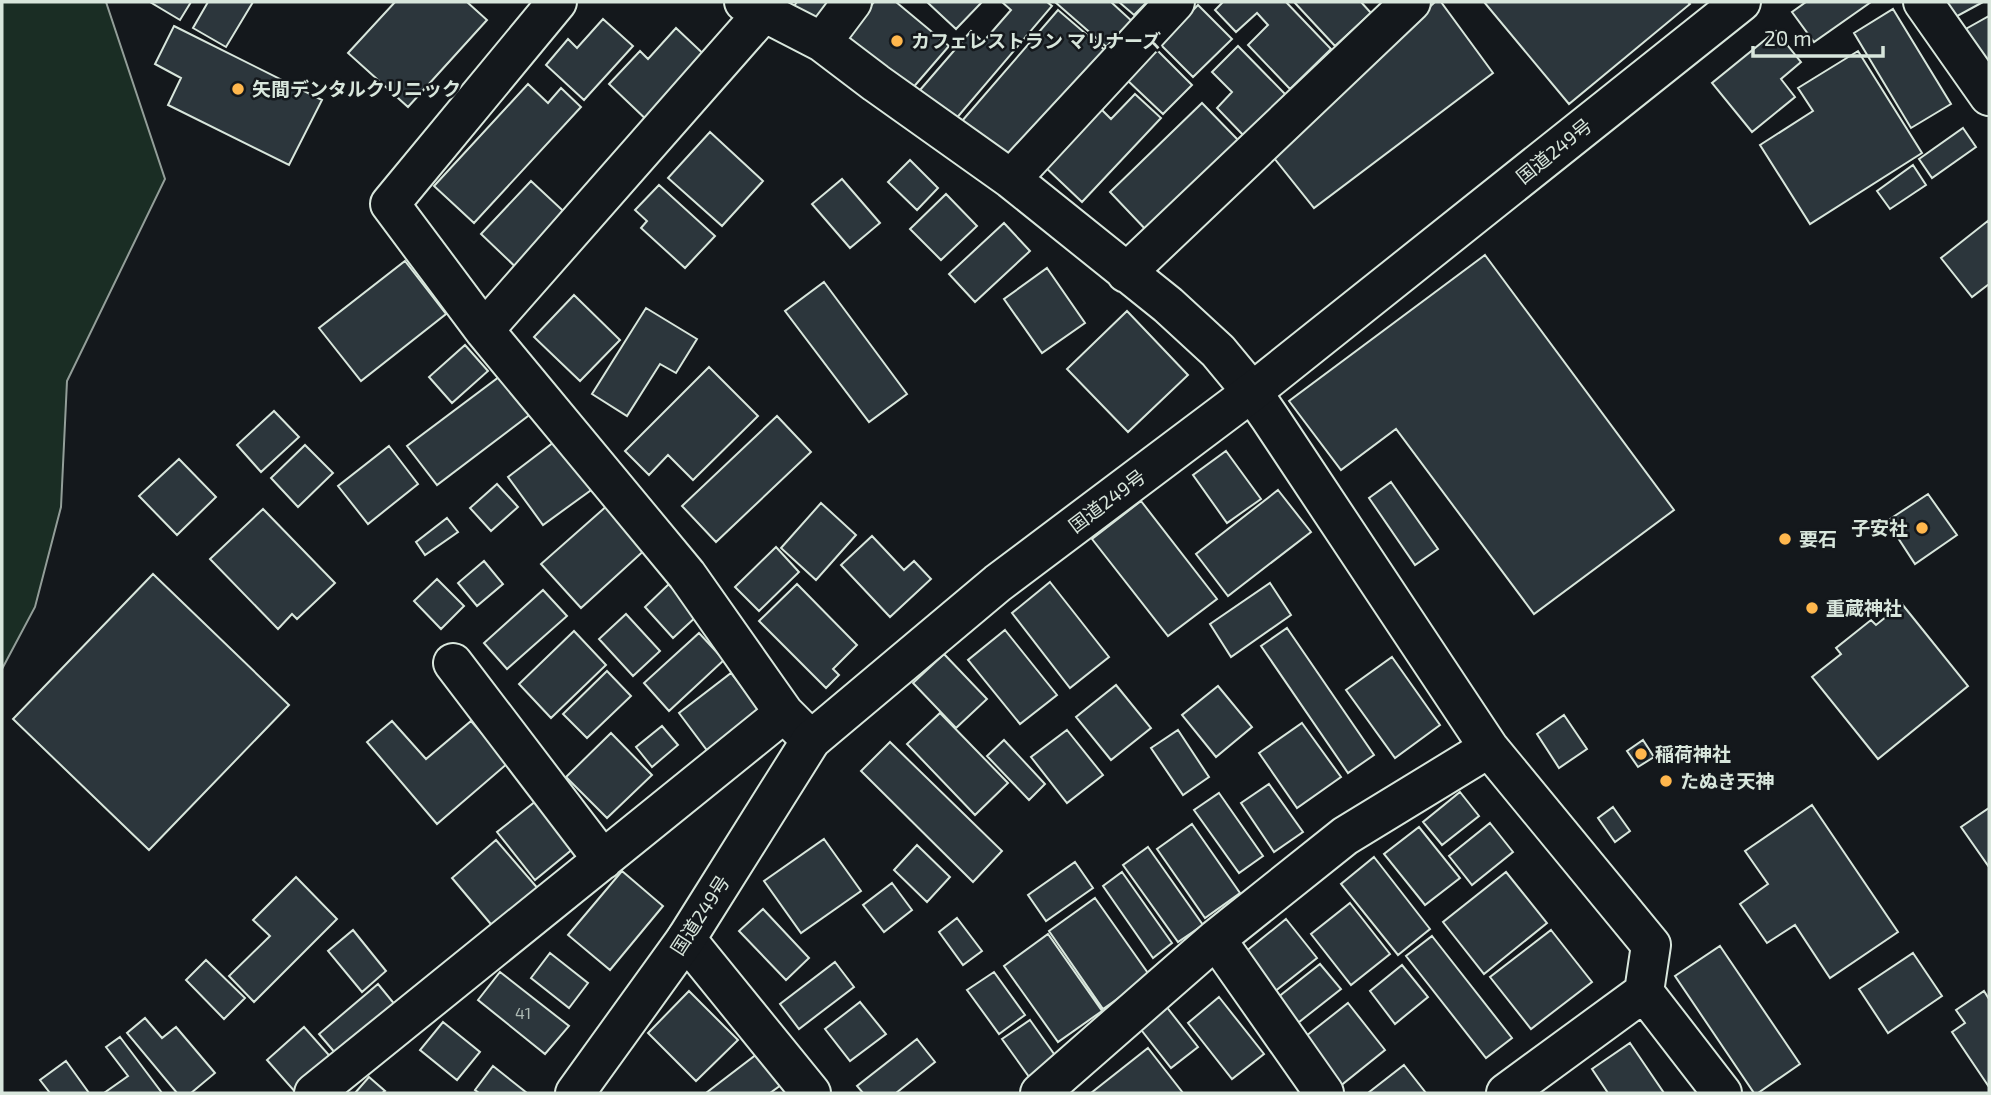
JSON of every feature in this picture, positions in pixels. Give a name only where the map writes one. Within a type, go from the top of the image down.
[{"type":"main road","points":[[557,2],[390,204],[484,330],[687,575],[784,713],[811,740]]},
{"type":"main road","points":[[822,42],[852,2]]},
{"type":"main road","points":[[1011,179],[1175,2]]},
{"type":"main road","points":[[1126,274],[1411,2]]},
{"type":"main road","name":"国道249号","points":[[575,1093],[686,939],[811,740],[998,583],[1252,392],[1741,2]]},
{"type":"main road","points":[[1923,2],[1989,96]]},
{"type":"main road","points":[[484,330],[754,7],[822,42],[1011,179],[1126,274],[1168,305],[1218,351],[1252,392],[1489,748],[1651,945],[1644,992],[1506,1093]]},
{"type":"main road","points":[[453,663],[603,860]]},
{"type":"main road","points":[[314,1093],[784,713]]},
{"type":"main road","points":[[1040,1093],[1216,939],[1345,836],[1489,748]]},
{"type":"main road","points":[[686,939],[811,1093]]},
{"type":"main road","points":[[1216,939],[1324,1093]]},
{"type":"main road","points":[[1644,992],[1722,1093]]},
{"type":"green space","points":[[2,2],[106,2],[165,179],[67,381],[61,507],[35,607],[2,669]]},
{"type":"building","points":[[150,2],[191,2],[180,20]]},
{"type":"building","points":[[208,2],[253,2],[226,47],[193,28]]},
{"type":"building","points":[[395,2],[467,2],[487,20],[408,107],[348,53]]},
{"type":"building","points":[[797,2],[837,2],[818,29],[791,10]]},
{"type":"building","name":"カフェレストラン マリナーズ","points":[[874,2],[896,2],[949,46],[911,90],[846,35]]},
{"type":"building","points":[[927,2],[982,2],[956,29]]},
{"type":"building","points":[[1002,2],[1047,2],[1052,6],[955,120],[920,90],[971,31],[983,42],[1011,10]]},
{"type":"building","points":[[1055,2],[1111,2],[1134,23],[1110,50]]},
{"type":"building","points":[[1119,2],[1147,2],[1134,15]]},
{"type":"building","points":[[1223,2],[1286,2],[1331,49],[1290,89],[1248,45],[1268,25],[1257,13],[1236,32],[1215,10]]},
{"type":"building","points":[[1294,2],[1361,2],[1371,13],[1335,46]]},
{"type":"building","points":[[1435,2],[1441,2],[1493,73],[1314,208],[1270,153]]},
{"type":"building","points":[[1484,2],[1688,2],[1690,4],[1569,104]]},
{"type":"building","points":[[1806,2],[1871,2],[1814,42],[1792,12]]},
{"type":"building","points":[[1925,2],[1983,2],[1939,26]]},
{"type":"building","points":[[1198,5],[1232,39],[1193,77],[1160,44]]},
{"type":"building","points":[[1893,9],[1951,104],[1911,128],[1854,33]]},
{"type":"building","points":[[1058,10],[1106,51],[1010,162],[962,121]]},
{"type":"building","points":[[1989,16],[1989,87],[1955,35]]},
{"type":"building","points":[[603,19],[633,46],[584,100],[546,65],[568,39],[577,48]]},
{"type":"building","name":"矢間デンタルクリニック","points":[[174,26],[322,100],[289,165],[168,105],[181,78],[155,64]]},
{"type":"building","points":[[676,28],[712,62],[652,125],[609,84],[640,51],[648,59]]},
{"type":"building","points":[[1776,31],[1801,62],[1781,79],[1795,97],[1752,132],[1712,83]]},
{"type":"building","points":[[1238,46],[1286,95],[1244,136],[1217,108],[1232,92],[1212,72]]},
{"type":"building","points":[[1156,49],[1192,85],[1163,114],[1126,79]]},
{"type":"building","points":[[1858,51],[1922,153],[1810,224],[1760,145],[1813,111],[1798,88]]},
{"type":"building","points":[[528,84],[548,103],[561,88],[581,107],[474,223],[434,186]]},
{"type":"building","points":[[1135,94],[1161,118],[1082,202],[1043,165],[1098,106],[1111,119]]},
{"type":"building","points":[[1202,103],[1240,142],[1148,232],[1110,192]]},
{"type":"building","points":[[1963,128],[1976,147],[1932,178],[1919,159]]},
{"type":"building","points":[[710,132],[763,181],[722,226],[668,178]]},
{"type":"building","points":[[910,160],[938,188],[917,210],[888,182]]},
{"type":"building","points":[[1913,165],[1926,185],[1890,209],[1877,191]]},
{"type":"building","points":[[842,179],[880,223],[850,248],[812,204]]},
{"type":"building","points":[[531,181],[574,221],[524,275],[481,234]]},
{"type":"building","points":[[659,185],[715,236],[685,268],[641,228],[647,221],[635,210]]},
{"type":"building","points":[[946,194],[977,226],[941,260],[910,229]]},
{"type":"building","points":[[1989,220],[1989,284],[1972,297],[1941,258]]},
{"type":"building","points":[[1004,223],[1030,251],[975,302],[949,274]]},
{"type":"building","points":[[1485,255],[1674,510],[1534,614],[1396,429],[1341,470],[1289,401]]},
{"type":"building","points":[[405,261],[446,314],[361,381],[319,328]]},
{"type":"building","points":[[1047,268],[1085,323],[1042,353],[1004,299]]},
{"type":"building","points":[[824,282],[907,394],[869,422],[785,311]]},
{"type":"building","points":[[574,295],[620,340],[580,381],[534,337]]},
{"type":"building","points":[[646,308],[697,339],[676,373],[660,364],[627,416],[592,394]]},
{"type":"building","points":[[1127,311],[1188,375],[1128,432],[1067,369]]},
{"type":"building","points":[[465,345],[488,371],[452,403],[429,377]]},
{"type":"building","points":[[709,367],[758,416],[693,480],[668,455],[649,475],[625,451]]},
{"type":"building","points":[[503,374],[532,413],[437,485],[407,446]]},
{"type":"building","points":[[274,411],[299,437],[261,472],[237,445]]},
{"type":"building","points":[[777,416],[811,452],[716,542],[682,506]]},
{"type":"building","points":[[558,439],[594,488],[543,525],[508,477]]},
{"type":"building","points":[[305,445],[333,473],[298,507],[271,478]]},
{"type":"building","points":[[389,446],[418,484],[368,524],[338,486]]},
{"type":"building","points":[[1226,451],[1261,499],[1227,523],[1193,475]]},
{"type":"building","points":[[179,459],[216,497],[177,535],[139,496]]},
{"type":"building","points":[[1391,482],[1438,549],[1415,565],[1369,498]]},
{"type":"building","points":[[497,484],[518,507],[491,531],[470,508]]},
{"type":"building","points":[[1278,490],[1311,532],[1228,596],[1196,554]]},
{"type":"building","name":"子安社","points":[[1928,494],[1957,535],[1915,564],[1887,521]]},
{"type":"building","points":[[1141,501],[1217,599],[1168,636],[1092,539]]},
{"type":"building","points":[[821,503],[856,535],[816,580],[781,548]]},
{"type":"building","points":[[609,504],[648,547],[581,608],[541,564]]},
{"type":"building","points":[[263,509],[335,583],[297,619],[292,614],[278,629],[210,559]]},
{"type":"building","points":[[447,518],[458,532],[425,555],[416,542]]},
{"type":"building","points":[[872,536],[904,570],[914,561],[931,579],[890,617],[841,565]]},
{"type":"building","points":[[776,547],[799,572],[759,611],[735,587]]},
{"type":"building","points":[[484,561],[503,584],[477,606],[458,583]]},
{"type":"building","points":[[153,574],[289,705],[149,850],[13,719]]},
{"type":"building","points":[[437,579],[464,606],[441,629],[414,601]]},
{"type":"building","points":[[1050,582],[1109,657],[1070,688],[1012,613]]},
{"type":"building","points":[[1270,583],[1291,615],[1231,657],[1210,624]]},
{"type":"building","points":[[669,584],[698,615],[673,638],[645,607]]},
{"type":"building","points":[[797,584],[857,645],[833,669],[839,675],[826,688],[759,621]]},
{"type":"building","points":[[543,590],[567,616],[507,669],[484,643]]},
{"type":"building","points":[[1902,604],[1968,686],[1878,759],[1812,677],[1841,654],[1836,648],[1871,620],[1876,625]]},
{"type":"building","points":[[626,614],[660,651],[633,676],[599,639]]},
{"type":"building","points":[[1287,628],[1374,755],[1348,773],[1261,646]]},
{"type":"building","points":[[1005,630],[1057,695],[1020,724],[968,660]]},
{"type":"building","points":[[574,631],[606,665],[551,718],[519,684]]},
{"type":"building","points":[[699,633],[724,660],[669,711],[644,683]]},
{"type":"building","points":[[944,654],[987,699],[956,728],[913,683]]},
{"type":"building","points":[[1392,657],[1440,725],[1395,758],[1346,690]]},
{"type":"building","points":[[607,671],[631,696],[587,738],[563,714]]},
{"type":"building","points":[[731,673],[768,721],[715,761],[679,713]]},
{"type":"building","points":[[1116,685],[1151,728],[1111,760],[1076,717]]},
{"type":"building","points":[[1218,686],[1252,727],[1216,757],[1182,715]]},
{"type":"building","points":[[940,713],[1008,783],[975,815],[907,744]]},
{"type":"building","points":[[1564,715],[1587,749],[1559,768],[1537,734]]},
{"type":"building","points":[[392,721],[426,759],[471,721],[508,763],[437,824],[367,742]]},
{"type":"building","points":[[1302,723],[1341,777],[1297,808],[1259,753]]},
{"type":"building","points":[[662,726],[678,745],[652,767],[636,747]]},
{"type":"building","points":[[1067,730],[1103,775],[1067,803],[1031,757]]},
{"type":"building","points":[[1178,730],[1209,777],[1183,795],[1151,748]]},
{"type":"building","points":[[611,733],[652,775],[607,818],[566,777]]},
{"type":"building","points":[[1004,740],[1045,784],[1029,800],[987,756]]},
{"type":"building","name":"稲荷神社","points":[[1643,740],[1654,757],[1638,767],[1627,751]]},
{"type":"building","points":[[890,742],[1002,851],[973,882],[861,771]]},
{"type":"building","points":[[1269,784],[1303,832],[1274,852],[1241,803]]},
{"type":"building","points":[[1460,792],[1479,816],[1442,845],[1423,822]]},
{"type":"building","points":[[1219,793],[1263,856],[1239,873],[1194,810]]},
{"type":"building","points":[[541,797],[580,843],[535,880],[497,832]]},
{"type":"building","points":[[1812,805],[1898,932],[1830,978],[1795,925],[1767,943],[1740,904],[1768,884],[1745,851]]},
{"type":"building","points":[[1613,807],[1630,831],[1615,842],[1598,818]]},
{"type":"building","points":[[1989,808],[1989,867],[1961,827]]},
{"type":"building","points":[[1490,823],[1513,852],[1472,885],[1449,856]]},
{"type":"building","points":[[1192,824],[1240,893],[1205,918],[1157,849]]},
{"type":"building","points":[[1419,827],[1460,878],[1425,905],[1384,854]]},
{"type":"building","points":[[824,839],[861,891],[801,933],[764,881]]},
{"type":"building","points":[[496,840],[540,891],[495,929],[452,878]]},
{"type":"building","points":[[917,845],[950,877],[927,902],[894,870]]},
{"type":"building","points":[[1148,847],[1203,925],[1178,942],[1123,865]]},
{"type":"building","points":[[1374,857],[1430,929],[1398,955],[1341,884]]},
{"type":"building","points":[[1075,862],[1093,888],[1046,921],[1028,895]]},
{"type":"building","points":[[622,871],[663,906],[610,970],[568,935]]},
{"type":"building","points":[[1122,872],[1172,943],[1153,958],[1103,886]]},
{"type":"building","points":[[1506,872],[1547,923],[1484,974],[1443,922]]},
{"type":"building","points":[[296,877],[337,919],[254,1002],[229,976],[270,936],[253,920]]},
{"type":"building","points":[[892,883],[912,910],[884,932],[863,905]]},
{"type":"building","points":[[1095,898],[1150,976],[1103,1009],[1049,931]]},
{"type":"building","points":[[1350,903],[1390,954],[1351,985],[1311,934]]},
{"type":"building","points":[[763,909],[809,958],[786,980],[739,931]]},
{"type":"building","points":[[957,918],[982,951],[963,965],[939,932]]},
{"type":"building","points":[[1286,919],[1317,958],[1269,996],[1239,957]]},
{"type":"building","points":[[353,930],[386,971],[362,992],[328,951]]},
{"type":"building","points":[[1551,930],[1592,982],[1531,1029],[1490,977]]},
{"type":"building","points":[[1048,934],[1102,1011],[1058,1042],[1004,966]]},
{"type":"building","points":[[1432,936],[1512,1038],[1486,1058],[1406,956]]},
{"type":"building","points":[[1720,946],[1800,1064],[1758,1093],[1754,1093],[1675,976]]},
{"type":"building","points":[[550,953],[588,983],[569,1008],[531,978]]},
{"type":"building","points":[[1913,953],[1942,996],[1888,1033],[1859,989]]},
{"type":"building","points":[[206,960],[245,998],[224,1019],[186,980]]},
{"type":"building","points":[[835,962],[854,987],[799,1029],[780,1004]]},
{"type":"building","points":[[1320,964],[1341,989],[1289,1030],[1268,1005]]},
{"type":"building","points":[[1402,965],[1428,997],[1395,1024],[1370,991]]},
{"type":"building","points":[[500,972],[569,1026],[545,1054],[478,1000]]},
{"type":"building","points":[[994,972],[1025,1015],[999,1034],[967,990]]},
{"type":"building","points":[[378,984],[401,1012],[342,1061],[319,1034]]},
{"type":"building","points":[[689,991],[738,1040],[696,1081],[648,1033]]},
{"type":"building","points":[[1984,991],[1989,999],[1989,1087],[1952,1032],[1965,1023],[1956,1010]]},
{"type":"building","points":[[1219,997],[1264,1054],[1232,1079],[1188,1023]]},
{"type":"building","points":[[1162,1001],[1198,1047],[1171,1068],[1135,1022]]},
{"type":"building","points":[[860,1002],[886,1034],[850,1061],[825,1029]]},
{"type":"building","points":[[1348,1003],[1385,1050],[1334,1091],[1296,1044]]},
{"type":"building","points":[[145,1018],[162,1038],[176,1027],[215,1073],[191,1093],[177,1093],[127,1033]]},
{"type":"building","points":[[1030,1020],[1059,1061],[1032,1081],[1002,1039]]},
{"type":"building","points":[[443,1022],[480,1052],[457,1080],[420,1050]]},
{"type":"building","points":[[304,1027],[336,1063],[296,1093],[267,1060]]},
{"type":"building","points":[[120,1037],[162,1093],[104,1093],[128,1076],[106,1047]]},
{"type":"building","points":[[917,1039],[935,1062],[896,1093],[863,1093],[857,1086]]},
{"type":"building","points":[[1630,1043],[1664,1093],[1608,1093],[1592,1069]]},
{"type":"building","points":[[1148,1048],[1183,1093],[1091,1093]]},
{"type":"building","points":[[757,1054],[781,1085],[770,1093],[706,1093]]},
{"type":"building","points":[[66,1061],[89,1093],[50,1093],[40,1080]]},
{"type":"building","points":[[1404,1065],[1426,1093],[1368,1093]]},
{"type":"building","points":[[493,1066],[527,1093],[479,1093],[475,1090]]},
{"type":"building","points":[[369,1077],[385,1091],[355,1093]]},
{"type":"place","name":"カフェレストラン マリナーズ","points":[[897,41]]},
{"type":"place","name":"矢間デンタルクリニック","points":[[238,89]]},
{"type":"place","name":"子安社","points":[[1922,528]]},
{"type":"place","name":"要石","points":[[1785,539]]},
{"type":"place","name":"重蔵神社","points":[[1812,608]]},
{"type":"place","name":"稲荷神社","points":[[1641,754]]},
{"type":"place","name":"たぬき天神","points":[[1666,781]]}]
